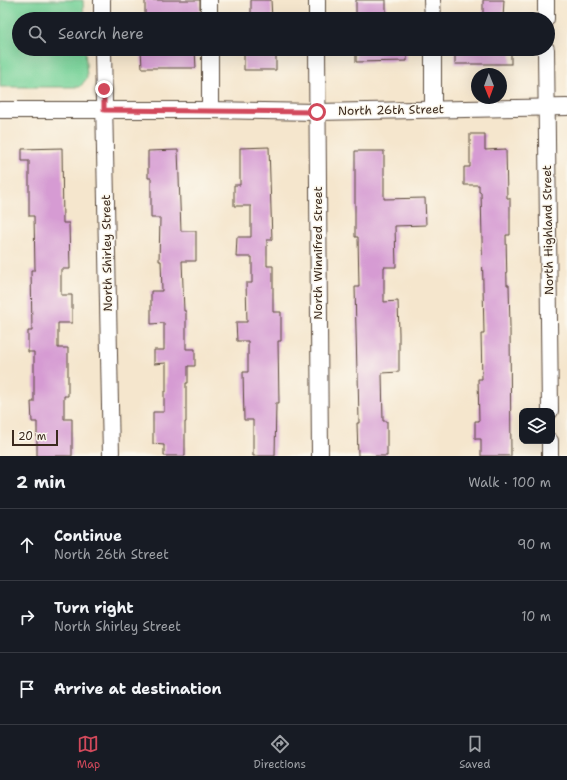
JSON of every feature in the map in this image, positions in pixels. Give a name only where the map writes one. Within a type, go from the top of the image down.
[{"type":"street","points":[[102,0],[102,12]]},
{"type":"street","points":[[209,0],[210,12]]},
{"type":"street","points":[[317,0],[317,12]]},
{"type":"street","points":[[432,0],[432,12]]},
{"type":"street","points":[[546,0],[546,12]]},
{"type":"street","name":"North Shirley Street","points":[[103,56],[111,456]]},
{"type":"street","points":[[210,56],[210,110]]},
{"type":"street","name":"North Winnifred Street","points":[[317,56],[320,456]]},
{"type":"street","points":[[433,56],[433,110]]},
{"type":"street","name":"North Highland Street","points":[[546,56],[550,408]]},
{"type":"street","name":"North 26th Street","points":[[0,110],[210,110],[317,112],[567,107]]},
{"type":"street","points":[[550,444],[550,456]]},
{"type":"green space","points":[[0,0],[83,0],[84,12],[12,12],[12,56],[85,56],[87,78],[80,87],[0,87]]},
{"type":"building","points":[[145,0],[200,0],[200,12],[145,12]]},
{"type":"building","points":[[251,0],[271,0],[272,12],[251,12]]},
{"type":"building","points":[[356,0],[386,0],[386,12],[356,12]]},
{"type":"building","points":[[483,0],[504,0],[503,12],[483,12]]},
{"type":"building","points":[[141,56],[195,56],[196,68],[142,68]]},
{"type":"building","points":[[244,56],[276,56],[276,70],[244,70]]},
{"type":"building","points":[[356,56],[407,56],[407,61],[356,62]]},
{"type":"building","points":[[455,56],[511,56],[511,64],[455,64]]},
{"type":"building","points":[[470,134],[485,134],[485,150],[506,149],[507,198],[510,198],[510,235],[506,235],[510,327],[511,456],[481,456],[481,439],[475,439],[475,421],[479,421],[478,379],[482,379],[481,334],[484,334],[481,192],[479,192],[479,185],[464,185],[464,167],[470,167]]},
{"type":"building","points":[[269,147],[272,240],[267,240],[267,266],[273,266],[273,312],[281,312],[281,341],[278,341],[279,403],[276,403],[275,456],[253,456],[253,420],[244,420],[243,372],[248,372],[248,341],[237,341],[236,322],[247,322],[246,283],[252,283],[252,257],[236,257],[237,237],[251,237],[251,206],[234,206],[234,185],[240,185],[240,148]]},
{"type":"building","points":[[62,148],[63,223],[69,223],[70,269],[61,269],[61,295],[72,295],[72,323],[58,323],[58,348],[68,348],[68,396],[64,396],[64,419],[72,419],[72,456],[37,456],[37,422],[32,422],[31,402],[34,402],[34,352],[28,352],[28,331],[32,331],[31,270],[35,270],[34,216],[29,216],[29,161],[22,161],[22,149]]},
{"type":"building","points":[[178,150],[181,231],[196,231],[196,261],[182,261],[184,311],[186,311],[186,349],[195,349],[195,366],[188,366],[188,383],[186,383],[185,456],[164,456],[164,445],[153,444],[153,412],[164,412],[166,363],[154,364],[154,350],[164,350],[164,323],[151,324],[151,291],[162,291],[161,261],[159,261],[160,218],[151,218],[151,178],[148,178],[148,151]]},
{"type":"building","points":[[355,151],[384,151],[384,199],[425,198],[426,225],[395,226],[396,267],[384,267],[384,302],[398,301],[399,334],[399,372],[382,373],[383,421],[387,421],[387,456],[358,456],[357,423],[359,423],[355,287],[359,287],[358,237],[355,237]]},
{"type":"route","points":[[104,89],[104,110],[317,112]]}]
